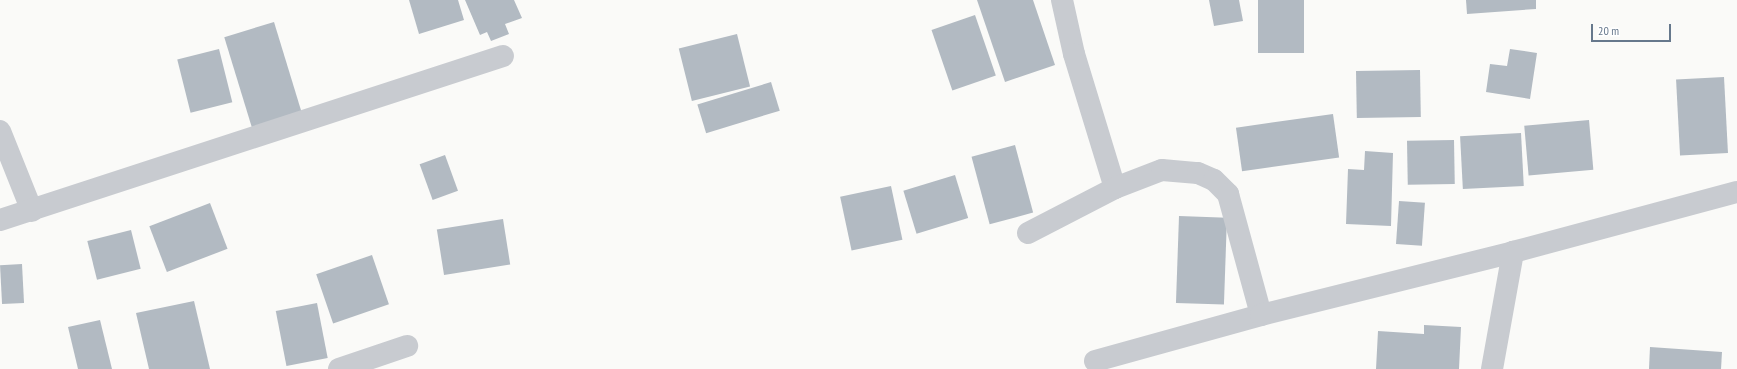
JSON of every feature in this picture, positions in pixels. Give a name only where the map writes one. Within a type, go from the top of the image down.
[{"type":"street","points":[[1062,0],[1074,54],[1115,188]]},
{"type":"street","points":[[0,220],[32,211],[503,56]]},
{"type":"street","points":[[0,131],[32,211]]},
{"type":"street","points":[[1028,234],[1115,188],[1162,170],[1198,173],[1214,180],[1228,194],[1261,314]]},
{"type":"street","points":[[1096,361],[1261,314],[1514,252],[1737,192]]},
{"type":"street","points":[[1492,369],[1514,252]]},
{"type":"street","points":[[339,369],[407,346]]},
{"type":"building","points":[[409,0],[458,0],[464,20],[419,34]]},
{"type":"building","points":[[465,0],[514,0],[522,18],[505,24],[509,34],[491,41],[487,32],[480,35]]},
{"type":"building","points":[[977,0],[1033,0],[1055,65],[1005,82]]},
{"type":"building","points":[[1209,0],[1239,0],[1243,21],[1214,26]]},
{"type":"building","points":[[1258,0],[1304,0],[1304,53],[1258,53]]},
{"type":"building","points":[[1466,0],[1536,0],[1536,9],[1467,14]]},
{"type":"building","points":[[975,15],[996,76],[952,90],[932,30]]},
{"type":"building","points":[[274,22],[304,119],[254,134],[224,37]]},
{"type":"building","points":[[737,34],[750,86],[692,101],[679,49]]},
{"type":"building","points":[[219,49],[232,102],[191,113],[177,59]]},
{"type":"building","points":[[1510,49],[1537,53],[1530,99],[1486,92],[1490,64],[1507,66]]},
{"type":"building","points":[[1420,70],[1421,117],[1357,118],[1356,71]]},
{"type":"building","points":[[1724,77],[1728,153],[1680,155],[1676,80]]},
{"type":"building","points":[[771,82],[780,111],[706,133],[697,105]]},
{"type":"building","points":[[1333,114],[1339,158],[1242,171],[1236,128]]},
{"type":"building","points":[[1589,120],[1593,170],[1529,175],[1524,126]]},
{"type":"building","points":[[1521,133],[1524,186],[1463,189],[1460,136]]},
{"type":"building","points":[[1454,140],[1455,184],[1408,185],[1407,141]]},
{"type":"building","points":[[1015,145],[1033,213],[990,224],[972,157]]},
{"type":"building","points":[[1365,151],[1393,153],[1391,226],[1346,224],[1348,169],[1364,170]]},
{"type":"building","points":[[445,155],[458,191],[433,200],[420,164]]},
{"type":"building","points":[[955,175],[968,218],[917,234],[903,191]]},
{"type":"building","points":[[891,186],[902,240],[852,251],[840,197]]},
{"type":"building","points":[[1399,201],[1425,203],[1422,246],[1396,244]]},
{"type":"building","points":[[210,203],[228,249],[167,272],[149,226]]},
{"type":"building","points":[[1179,216],[1227,218],[1224,305],[1176,303]]},
{"type":"building","points":[[503,219],[510,264],[444,275],[437,229]]},
{"type":"building","points":[[131,230],[141,269],[97,280],[87,241]]},
{"type":"building","points":[[372,255],[389,304],[333,323],[316,274]]},
{"type":"building","points":[[22,264],[24,303],[2,304],[0,265]]},
{"type":"building","points":[[194,301],[210,369],[149,369],[136,313]]},
{"type":"building","points":[[317,303],[328,358],[286,366],[276,311]]},
{"type":"building","points":[[100,320],[112,369],[78,369],[68,327]]},
{"type":"building","points":[[1424,325],[1461,327],[1459,369],[1376,369],[1378,331],[1424,334]]},
{"type":"building","points":[[1650,347],[1722,352],[1721,369],[1649,369]]}]
